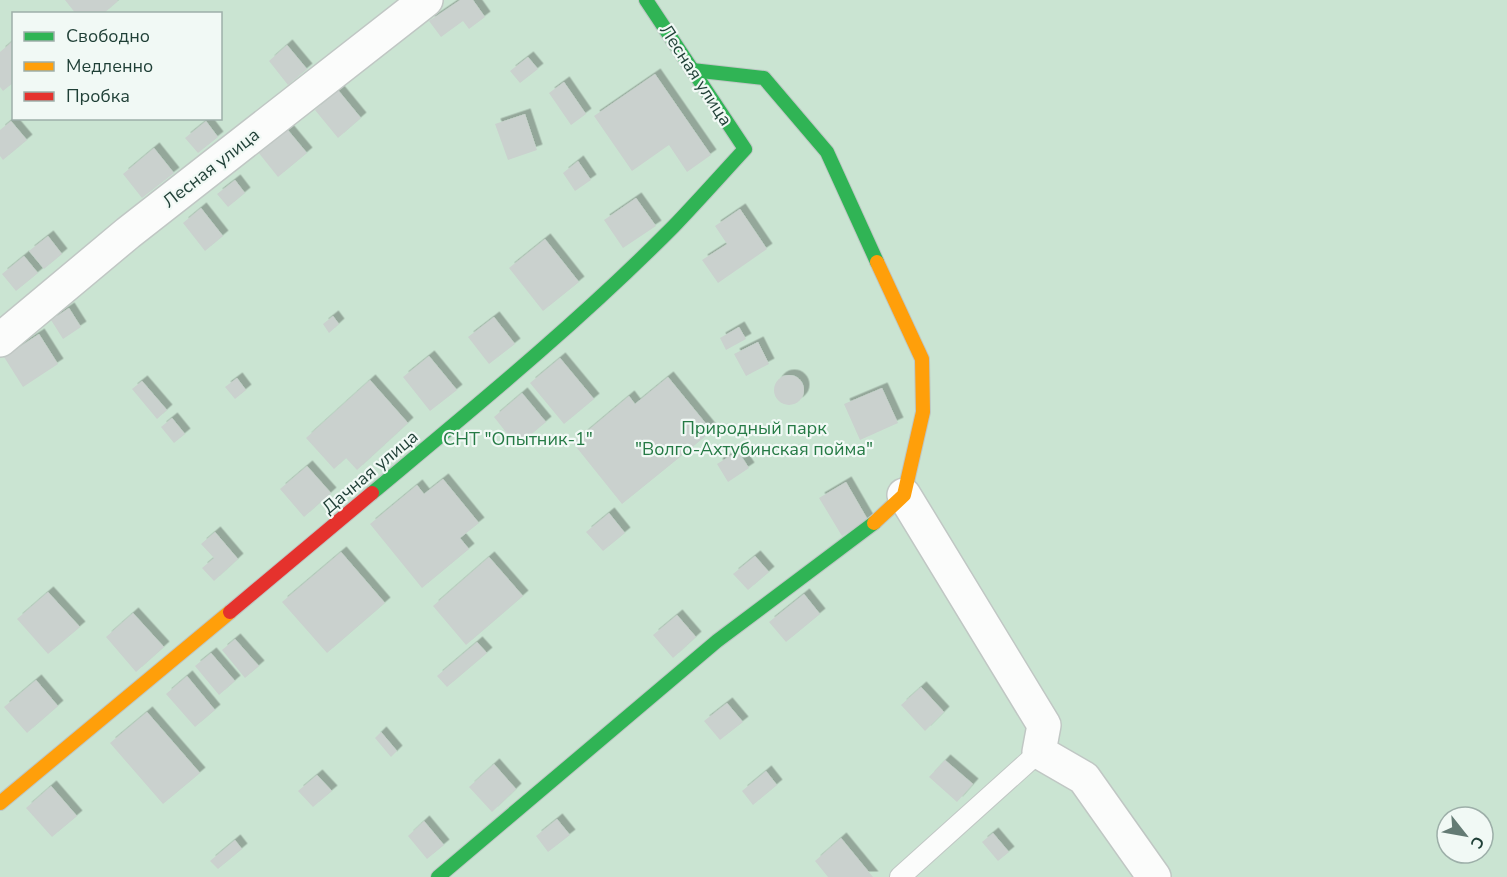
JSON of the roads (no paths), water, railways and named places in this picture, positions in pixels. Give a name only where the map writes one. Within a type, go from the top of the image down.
[{"type":"street","name":"Лесная улица","points":[[0,340],[128,233],[426,0]]},
{"type":"street","name":"Лесная улица","points":[[646,0],[745,149]]},
{"type":"street","points":[[438,877],[717,641],[876,521],[904,495],[923,412],[922,359],[827,152],[764,78],[693,70]]},
{"type":"street","name":"Дачная улица","points":[[0,803],[501,386],[582,314],[674,226],[745,149]]},
{"type":"street","points":[[904,495],[1044,725],[1039,752],[1083,778],[1154,877]]},
{"type":"lane","points":[[900,877],[1039,752]]},
{"type":"park label","name":"Природный парк \"Волго-Ахтубинская пойма\"","points":[[754,438]]},
{"type":"park label","name":"СНТ \"Опытник-1\"","points":[[518,439]]}]
